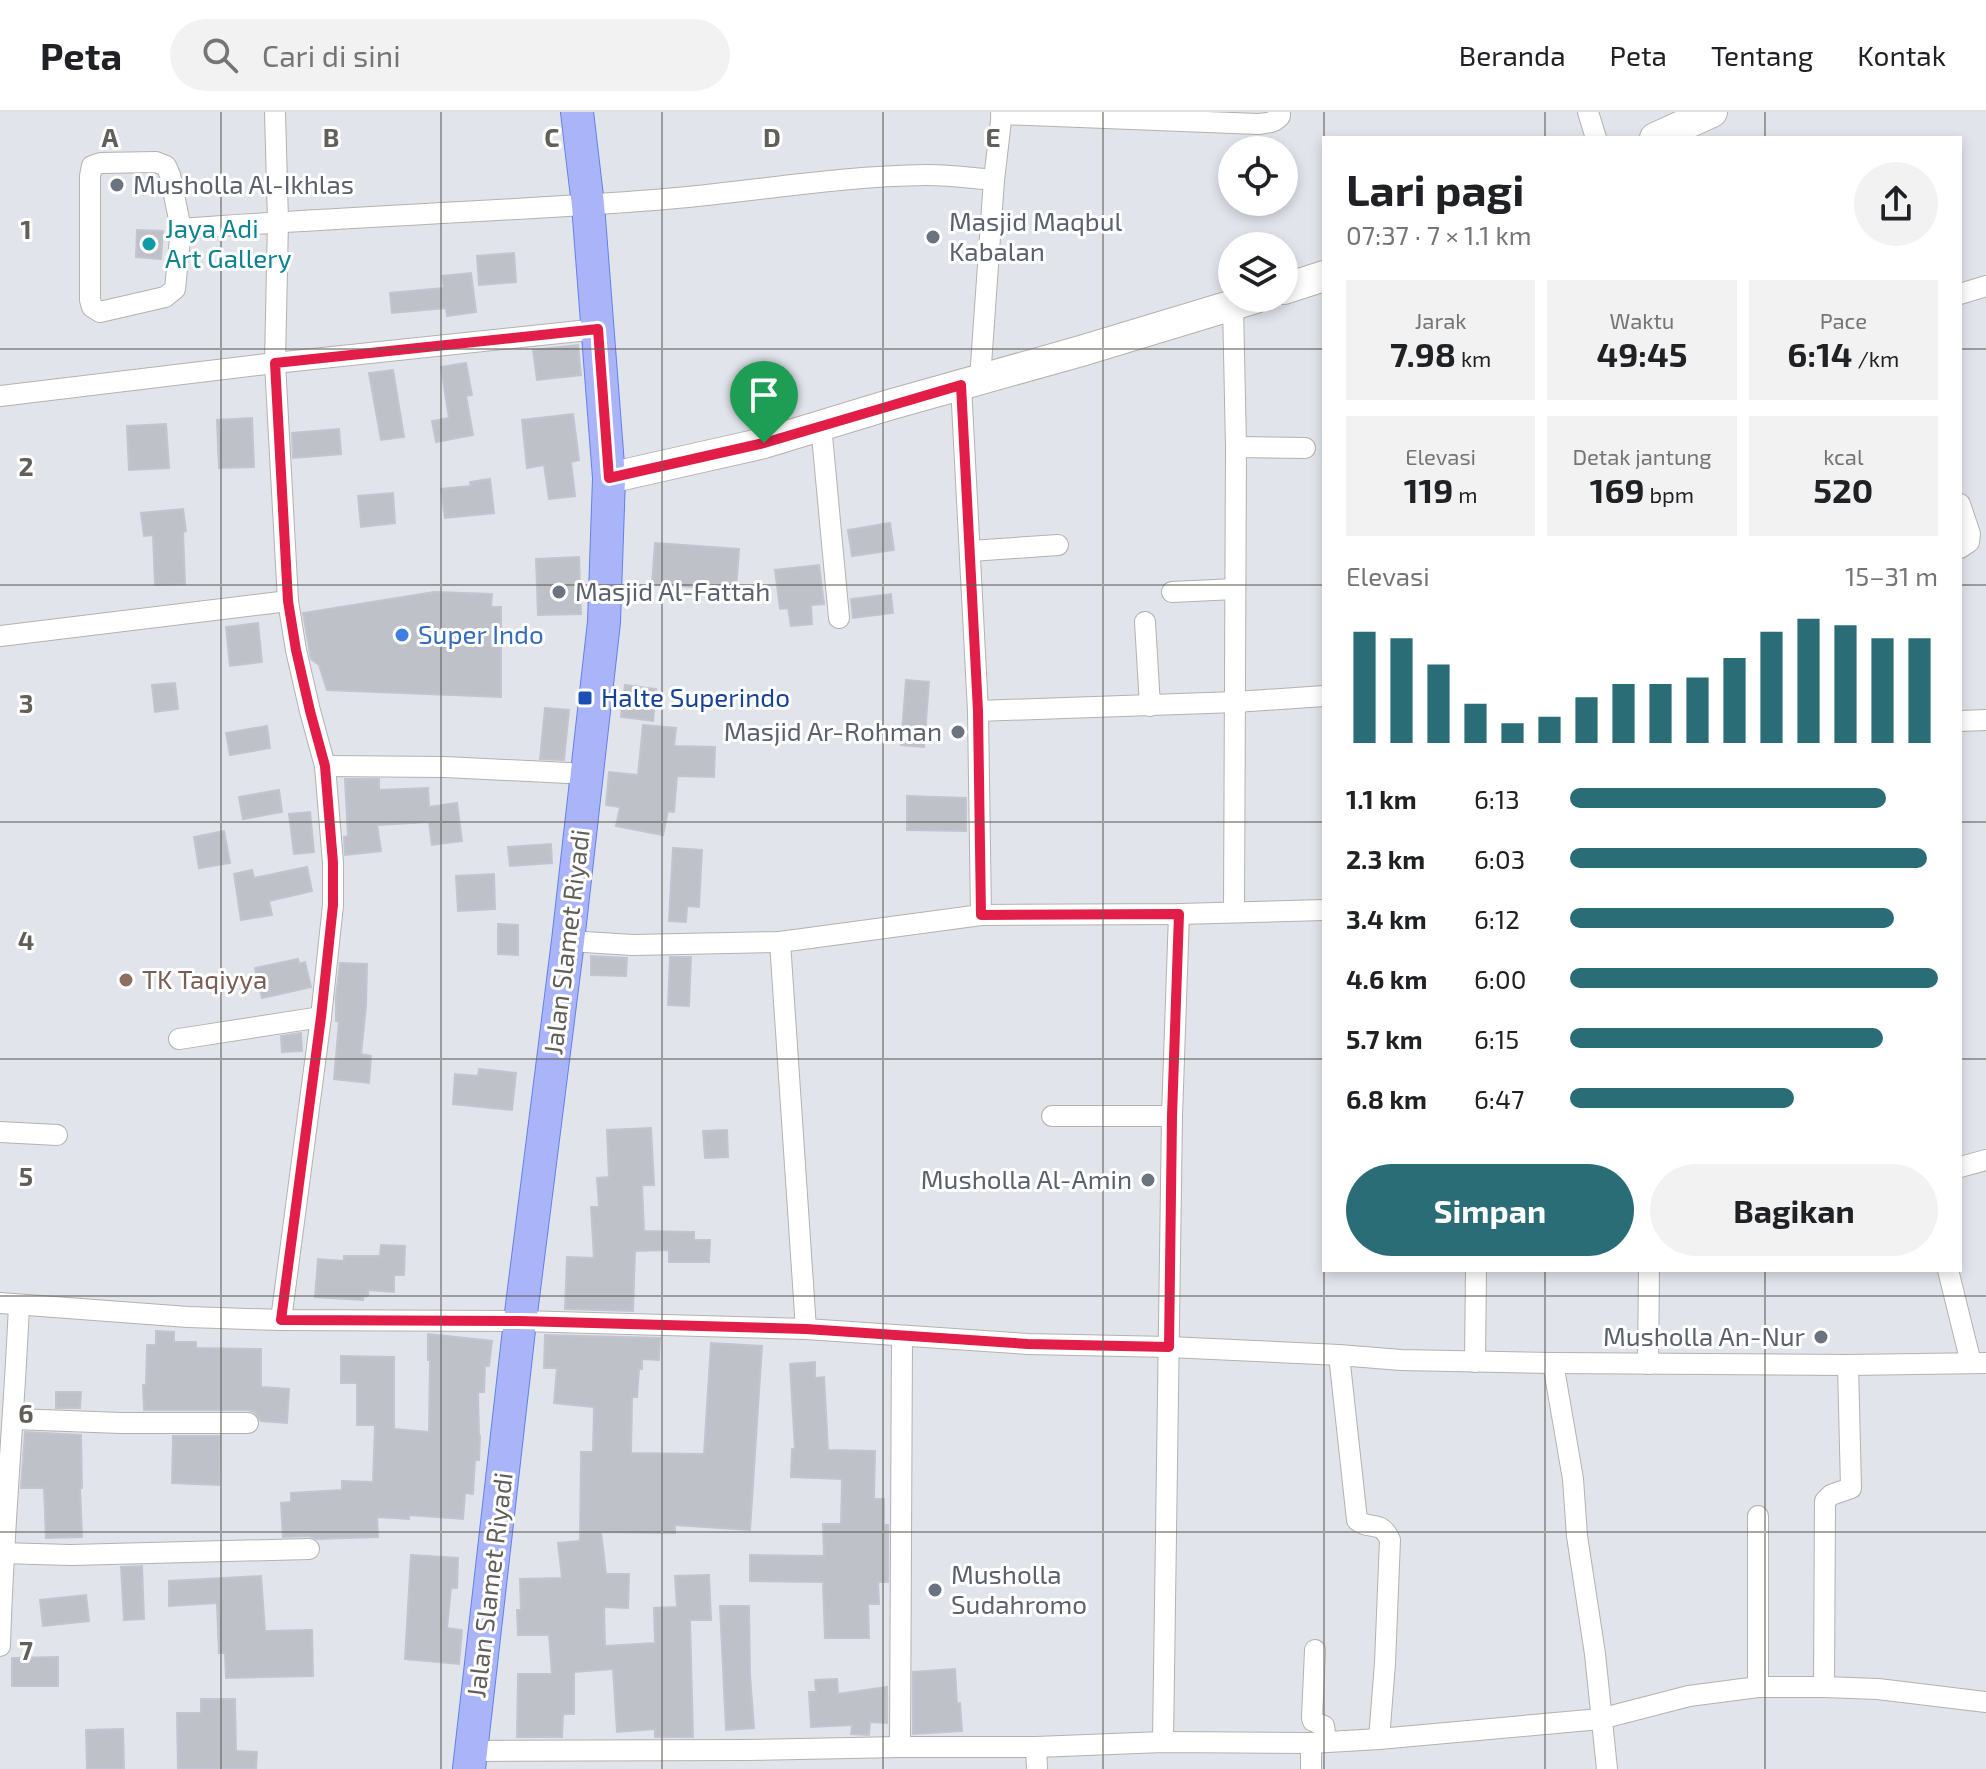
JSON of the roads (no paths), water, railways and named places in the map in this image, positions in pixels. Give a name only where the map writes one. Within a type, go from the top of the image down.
[{"type":"main road","name":"Jalan Slamet Riyadi","points":[[470,1760],[604,622],[609,478],[588,205],[577,112]]},
{"type":"street","points":[[275,112],[278,221],[275,363],[288,601],[296,650],[325,766],[333,905],[281,1320]]},
{"type":"street","points":[[981,915],[978,711],[971,551],[971,382],[1002,113],[1258,124],[1277,120],[1280,112]]},
{"type":"street","points":[[1588,112],[1595,136]]},
{"type":"street","points":[[1661,136],[1701,123]]},
{"type":"street","points":[[156,162],[166,166],[181,229],[175,289],[165,297],[100,312],[92,307],[92,166],[101,163],[156,162]]},
{"type":"street","points":[[181,229],[588,205],[895,176],[994,180]]},
{"type":"street","points":[[1298,284],[1322,277]]},
{"type":"street","points":[[1962,293],[1986,286]]},
{"type":"street","points":[[609,478],[764,443],[1218,310]]},
{"type":"street","points":[[1234,912],[1236,447],[1243,312]]},
{"type":"street","points":[[0,396],[598,329]]},
{"type":"street","points":[[821,425],[839,618]]},
{"type":"street","points":[[1236,447],[1305,448]]},
{"type":"street","points":[[1962,510],[1970,534],[1969,542],[1962,547]]},
{"type":"street","points":[[971,551],[1058,545]]},
{"type":"street","points":[[1172,592],[1235,589]]},
{"type":"street","points":[[0,636],[288,601]]},
{"type":"street","points":[[1145,622],[1150,706]]},
{"type":"street","points":[[978,711],[1150,706],[1322,696]]},
{"type":"street","points":[[1962,721],[1986,720]]},
{"type":"street","points":[[325,766],[445,767],[588,774]]},
{"type":"street","points":[[568,941],[633,945],[780,942],[981,915],[1322,910]]},
{"type":"street","points":[[1163,1742],[1172,1116],[1179,914]]},
{"type":"street","points":[[780,942],[806,1329]]},
{"type":"street","points":[[179,1039],[321,1017]]},
{"type":"street","points":[[1052,1116],[1172,1116]]},
{"type":"street","points":[[0,1132],[57,1135]]},
{"type":"street","points":[[1962,1166],[1986,1160]]},
{"type":"street","points":[[1475,1362],[1476,1272]]},
{"type":"street","points":[[1648,1364],[1649,1272]]},
{"type":"street","points":[[0,1646],[1,1553],[14,1419],[10,1304],[188,1317],[281,1320],[520,1321],[806,1329],[1028,1344],[1169,1347],[1401,1360],[1648,1364],[1979,1363],[1949,1272]]},
{"type":"street","points":[[900,1747],[902,1336]]},
{"type":"street","points":[[1339,1355],[1357,1520],[1362,1524],[1379,1526],[1387,1532],[1390,1540],[1379,1739]]},
{"type":"street","points":[[1553,1363],[1573,1479],[1577,1536],[1595,1654],[1607,1769]]},
{"type":"street","points":[[1824,1687],[1825,1501],[1831,1495],[1851,1488],[1848,1365]]},
{"type":"street","points":[[14,1419],[248,1423]]},
{"type":"street","points":[[1758,1516],[1758,1687]]},
{"type":"street","points":[[1,1553],[71,1555],[309,1549]]},
{"type":"street","points":[[1311,1769],[1324,1726],[1312,1718],[1315,1650]]},
{"type":"street","points":[[470,1760],[604,1760],[762,1750],[900,1747],[1036,1747],[1163,1742],[1318,1743],[1600,1719],[1689,1696],[1758,1687],[1878,1689],[1986,1702]]},
{"type":"street","points":[[1036,1747],[1037,1769]]},
{"type":"place","name":"Musholla Al-Ikhlas","points":[[117,185]]},
{"type":"place","name":"Masjid Maqbul Kabalan","points":[[933,237]]},
{"type":"place","name":"Jaya Adi Art Gallery","points":[[149,244]]},
{"type":"place","name":"Masjid Al-Fattah","points":[[559,592]]},
{"type":"place","name":"Super Indo","points":[[402,635]]},
{"type":"place","name":"Halte Superindo","points":[[585,698]]},
{"type":"place","name":"Masjid Ar-Rohman","points":[[958,732]]},
{"type":"place","name":"TK Taqiyya","points":[[126,980]]},
{"type":"place","name":"Musholla Al-Amin","points":[[1148,1180]]},
{"type":"place","name":"Musholla An-Nur","points":[[1821,1337]]},
{"type":"place","name":"Musholla Sudahromo","points":[[935,1590]]}]
